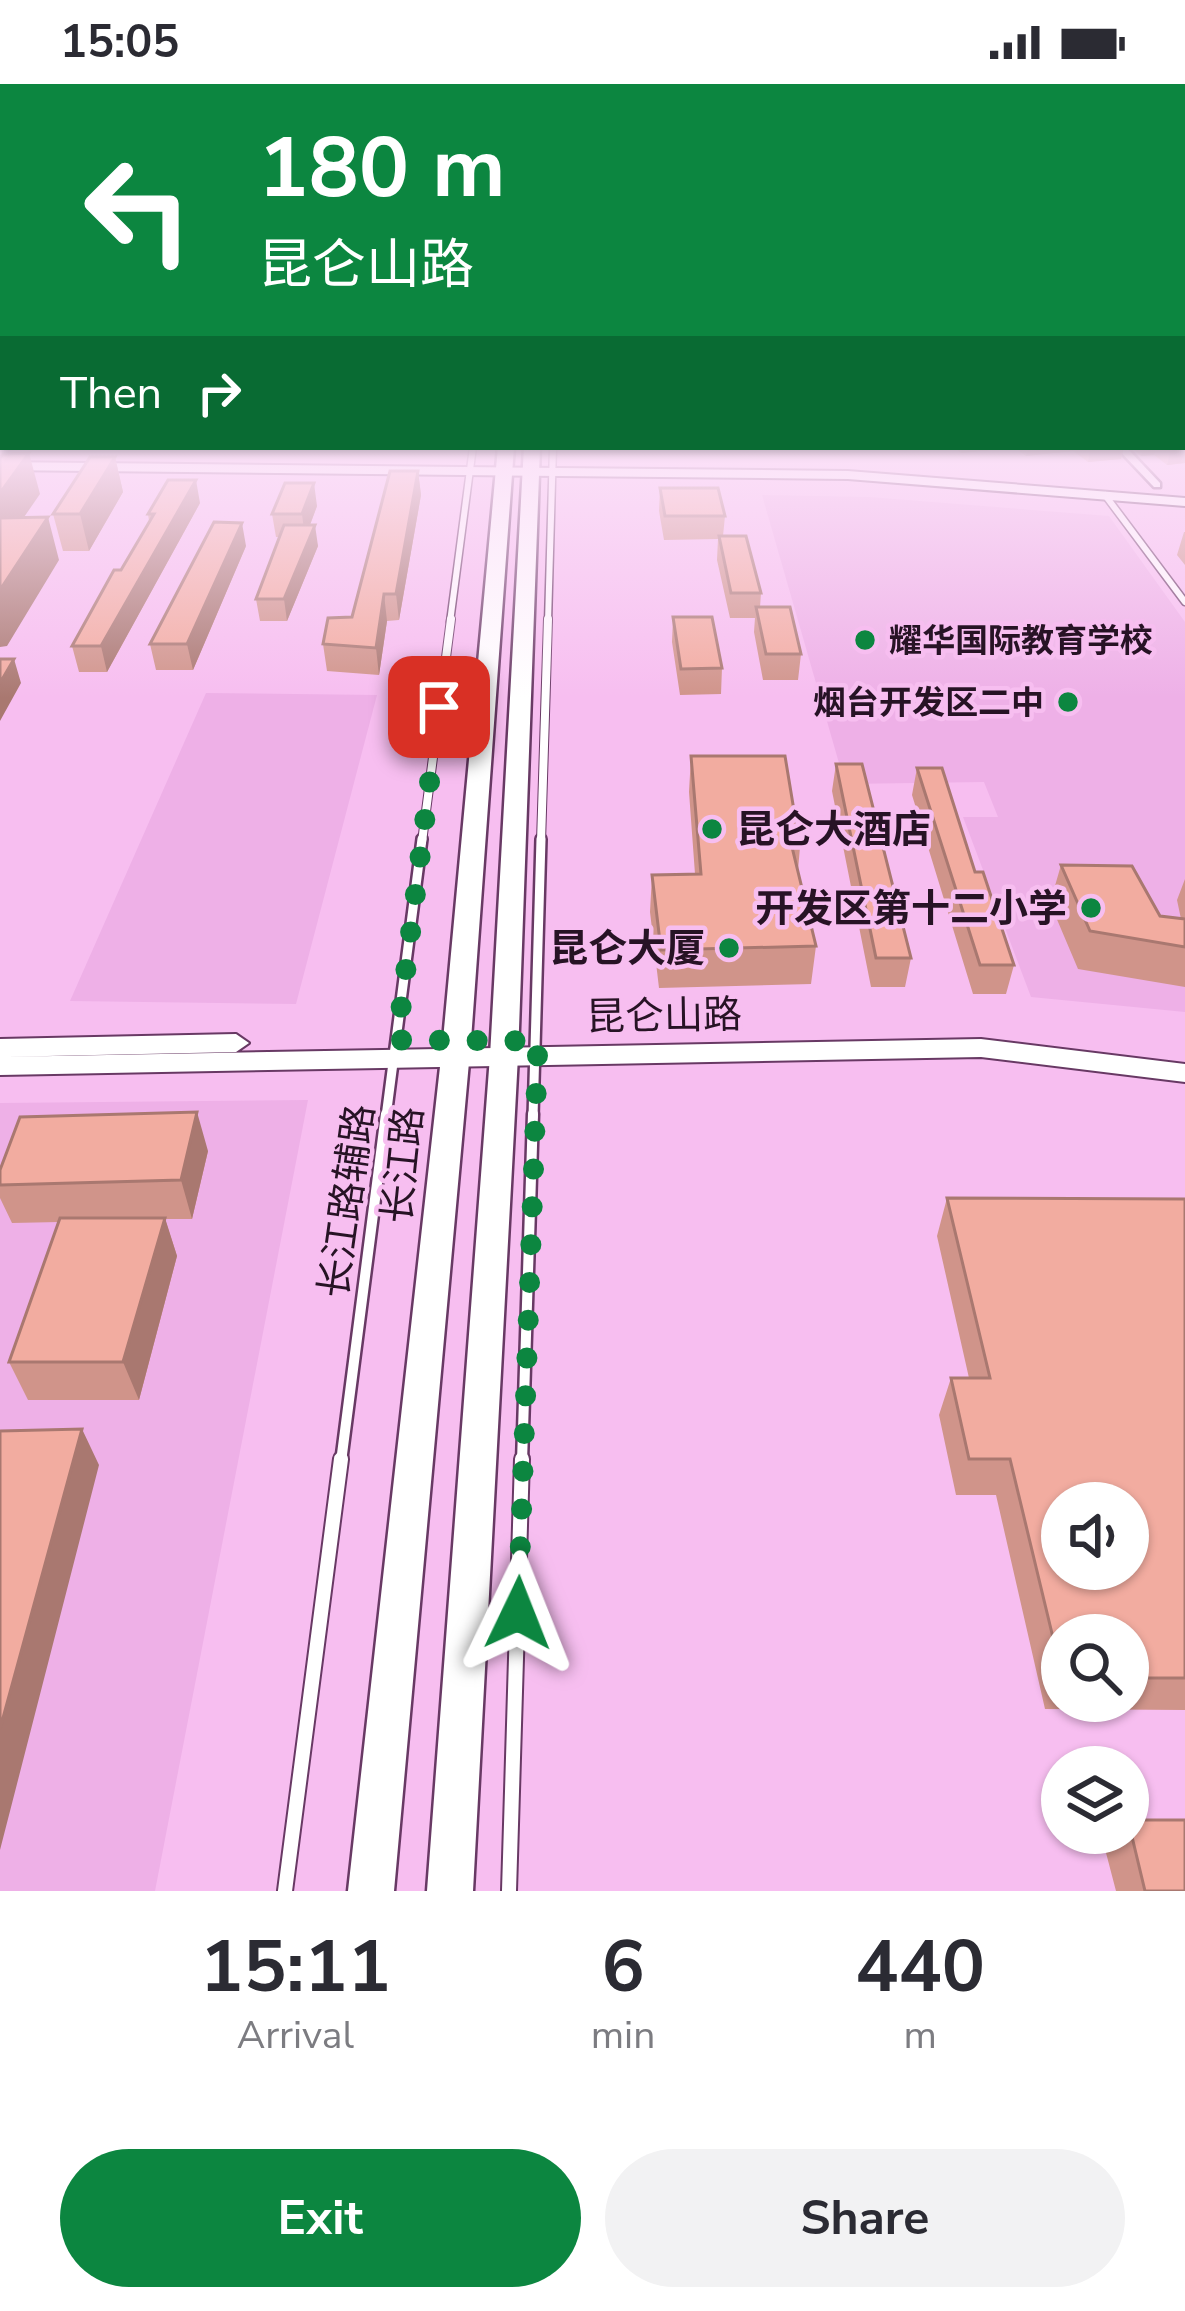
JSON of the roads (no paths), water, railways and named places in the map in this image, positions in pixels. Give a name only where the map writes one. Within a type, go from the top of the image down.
[{"type":"main road","name":"长江路","points":[[370,1891],[456,1048],[520,529]]},
{"type":"main road","points":[[450,1891],[504,1048],[526,529]]},
{"type":"street","name":"昆仑山路","points":[[538,1049],[977,1034],[1185,1059]]},
{"type":"street","name":"昆仑山路","points":[[0,1048],[981,1048],[1185,1073]]},
{"type":"street","name":"昆仑山路","points":[[0,1066],[396,1048]]},
{"type":"lane","name":"长江路辅路","points":[[285,1891],[462,529]]},
{"type":"lane","points":[[509,1891],[538,1049],[530,529]]},
{"type":"lane","points":[[1131,529],[1185,602]]},
{"type":"place","name":"耀华国际教育学校","points":[[865,640]]},
{"type":"place","name":"烟台开发区二中","points":[[1068,702]]},
{"type":"place","name":"昆仑大酒店","points":[[712,829]]},
{"type":"place","name":"开发区第十二小学","points":[[1091,908]]},
{"type":"place","name":"昆仑大厦","points":[[729,948]]}]
